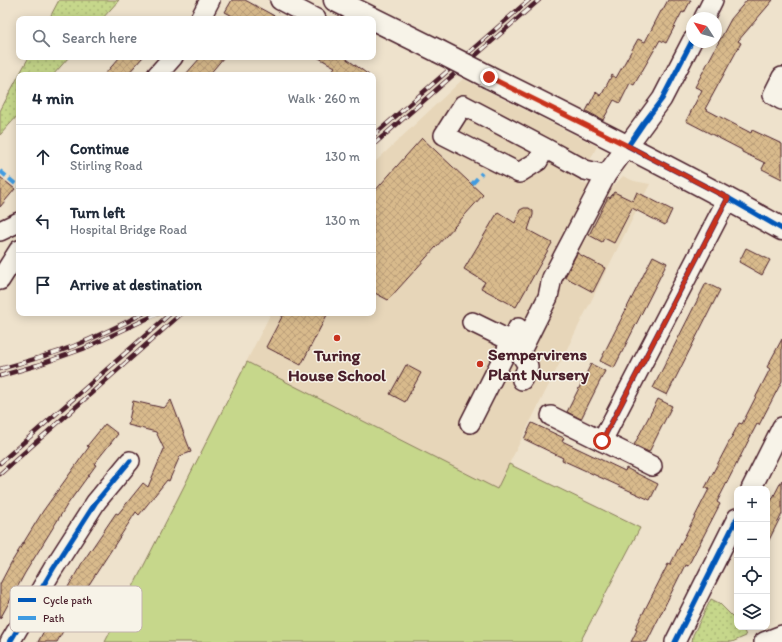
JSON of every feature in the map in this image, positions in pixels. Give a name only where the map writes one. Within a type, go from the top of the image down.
[{"type":"main road","points":[[335,0],[367,16]]},
{"type":"main road","points":[[376,20],[628,146],[728,198],[782,229]]},
{"type":"street","points":[[202,16],[210,0]]},
{"type":"street","points":[[280,0],[310,16]]},
{"type":"street","points":[[707,12],[713,0]]},
{"type":"street","points":[[522,380],[528,366],[520,353],[548,298],[552,278],[606,175],[662,99],[688,48]]},
{"type":"street","points":[[160,72],[170,60]]},
{"type":"street","points":[[782,77],[773,95],[782,100]]},
{"type":"street","points":[[546,148],[538,161],[519,173],[444,135],[463,105],[546,148],[585,170],[606,175]]},
{"type":"street","points":[[602,441],[728,198]]},
{"type":"street","points":[[0,231],[16,223]]},
{"type":"street","points":[[0,280],[16,257]]},
{"type":"street","points":[[470,423],[535,294],[552,278]]},
{"type":"street","points":[[472,322],[511,341]]},
{"type":"street","points":[[551,416],[652,466]]},
{"type":"street","points":[[752,486],[782,427]]},
{"type":"street","points":[[43,586],[96,502],[130,461]]},
{"type":"street","points":[[675,642],[735,522]]},
{"type":"street","points":[[10,642],[16,632]]},
{"type":"street","points":[[764,642],[782,635]]},
{"type":"shaded area","name":"Turing House School","points":[[463,79],[597,146],[580,181],[605,195],[623,176],[634,181],[650,184],[509,464],[640,528],[580,642],[105,642],[110,632],[142,632],[142,586],[133,586],[269,316],[376,316],[376,161]]},
{"type":"green space","points":[[59,0],[119,0],[105,16],[51,16]]},
{"type":"green space","points":[[27,60],[66,60],[56,72],[21,72]]},
{"type":"green space","points":[[16,81],[16,117],[0,135],[0,111]]},
{"type":"green space","name":"Turing House School","points":[[247,362],[497,489],[509,464],[640,528],[580,642],[105,642],[110,632],[142,632],[142,586],[133,586]]},
{"type":"green space","points":[[711,599],[719,603],[734,618],[734,630],[744,630],[746,636],[732,642],[692,642],[693,635]]},
{"type":"building","points":[[232,0],[245,0],[274,16],[232,16],[225,12]]},
{"type":"building","points":[[668,0],[691,0],[684,13],[682,12],[666,43],[660,40],[634,85],[630,83],[620,103],[614,100],[603,120],[586,111],[596,92],[601,96],[612,75],[616,78],[638,39],[645,42]]},
{"type":"building","points":[[747,0],[773,0],[738,41],[741,43],[705,109],[751,133],[752,130],[782,144],[782,179],[762,169],[765,163],[686,121],[702,90],[695,87],[716,48],[722,48],[722,36],[731,19]]},
{"type":"building","points":[[117,60],[140,60],[130,72],[107,72]]},
{"type":"building","points":[[198,60],[222,60],[212,72],[188,72]]},
{"type":"building","points":[[322,60],[348,60],[365,72],[331,72],[335,67]]},
{"type":"building","name":"Turing House School","points":[[422,138],[483,195],[388,300],[376,294],[376,190]]},
{"type":"building","points":[[0,177],[15,189],[0,207]]},
{"type":"building","points":[[614,192],[633,201],[637,192],[672,210],[665,225],[632,208],[614,243],[604,238],[602,242],[589,235],[608,197],[610,198]]},
{"type":"building","points":[[529,208],[533,211],[528,230],[552,243],[516,307],[481,288],[485,282],[464,269],[498,212],[515,223],[520,210]]},
{"type":"building","points":[[746,248],[770,260],[762,275],[739,262]]},
{"type":"building","points":[[577,253],[605,268],[593,292],[565,277]]},
{"type":"building","points":[[653,256],[667,263],[614,368],[600,361]]},
{"type":"building","points":[[706,283],[720,290],[667,395],[653,388]]},
{"type":"building","name":"Turing House School","points":[[282,316],[326,316],[301,365],[266,347]]},
{"type":"building","points":[[782,339],[782,381],[759,425],[757,424],[717,502],[720,504],[688,566],[685,565],[647,642],[631,642],[637,630],[635,629],[668,564],[670,565],[709,489],[705,488],[739,423],[742,424],[770,369],[767,367]]},
{"type":"building","points":[[591,364],[605,371],[581,419],[567,412]]},
{"type":"building","points":[[406,365],[421,373],[405,402],[390,394]]},
{"type":"building","points":[[658,399],[672,406],[649,452],[634,445]]},
{"type":"building","points":[[171,400],[191,452],[180,456],[169,481],[167,480],[139,515],[136,512],[88,586],[69,586],[82,563],[116,513],[118,514],[143,483],[148,487],[164,449],[156,432],[128,425],[133,401],[164,408]]},
{"type":"building","points":[[532,423],[564,438],[562,441],[625,471],[626,468],[658,484],[650,500],[562,460],[563,458],[524,439]]},
{"type":"building","points":[[105,424],[118,434],[94,464],[96,465],[67,505],[18,586],[10,586],[10,601],[0,619],[0,584],[43,511],[89,447],[87,446]]},
{"type":"building","points":[[782,480],[782,514],[770,538],[770,522],[770,503]]},
{"type":"building","points":[[43,632],[63,632],[57,642],[38,642]]},
{"type":"railway","points":[[376,133],[529,0]]},
{"type":"railway","points":[[376,142],[539,0]]},
{"type":"railway","points":[[0,369],[74,346],[138,316]]},
{"type":"railway","points":[[0,376],[38,365],[83,349],[153,316]]},
{"type":"railway","points":[[0,463],[168,316]]},
{"type":"railway","points":[[0,474],[179,316]]},
{"type":"marked path","points":[[0,171],[16,184]]},
{"type":"marked path","points":[[472,184],[482,173]]},
{"type":"cycle path","points":[[688,48],[662,99],[628,146],[728,198],[782,229]]},
{"type":"cycle path","points":[[602,441],[728,198]]},
{"type":"cycle path","points":[[43,586],[96,502],[130,461]]},
{"type":"cycle path","points":[[675,642],[735,522]]},
{"type":"cycle path","points":[[10,642],[16,632]]},
{"type":"place","name":"Turing House School","points":[[337,338]]},
{"type":"place","name":"Sempervirens Plant Nursery","points":[[480,364]]},
{"type":"route","points":[[489,77],[628,146],[728,198],[602,441]]}]
